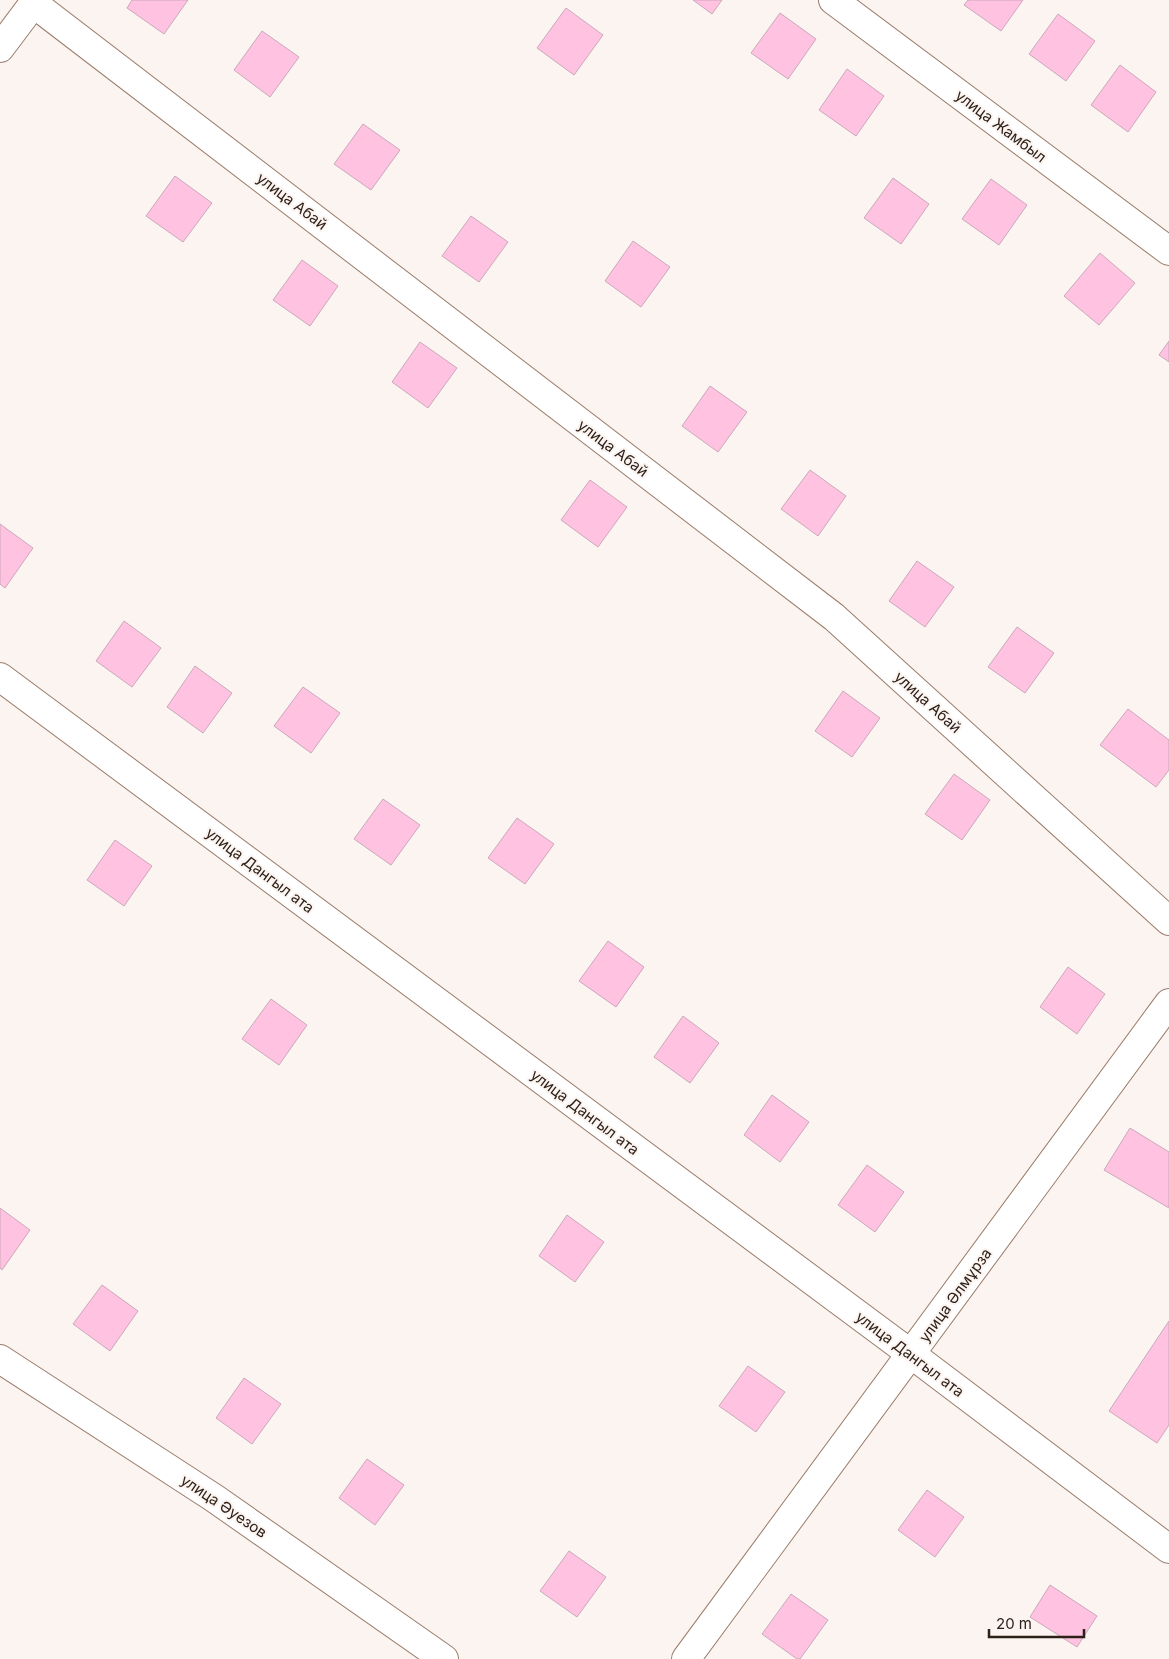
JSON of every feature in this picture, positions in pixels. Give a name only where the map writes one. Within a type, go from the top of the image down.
[{"type":"street","name":"улица Жамбыл","points":[[833,0],[1169,251]]},
{"type":"street","points":[[0,48],[35,2]]},
{"type":"street","name":"улица Абай","points":[[35,2],[834,617],[1169,921]]},
{"type":"street","name":"улица Дангыл ата","points":[[0,677],[911,1354],[1169,1550]]},
{"type":"street","name":"улица Әлмұрза","points":[[686,1659],[1169,1003]]},
{"type":"street","name":"улица Әуезов","points":[[0,1359],[214,1498],[444,1659]]},
{"type":"building","points":[[132,0],[188,0],[164,34],[127,8]]},
{"type":"building","points":[[693,0],[722,0],[712,14]]},
{"type":"building","points":[[968,0],[1023,0],[1001,31],[964,5]]},
{"type":"building","points":[[566,8],[603,35],[574,75],[537,48]]},
{"type":"building","points":[[780,13],[816,39],[788,79],[751,53]]},
{"type":"building","points":[[1058,14],[1095,41],[1066,81],[1029,54]]},
{"type":"building","points":[[262,31],[299,57],[270,97],[234,70]]},
{"type":"building","points":[[1120,65],[1156,92],[1128,132],[1091,105]]},
{"type":"building","points":[[847,69],[884,96],[856,136],[819,110]]},
{"type":"building","points":[[363,124],[400,150],[371,190],[334,164]]},
{"type":"building","points":[[175,176],[212,203],[183,242],[146,216]]},
{"type":"building","points":[[893,178],[929,204],[901,244],[864,218]]},
{"type":"building","points":[[991,179],[1027,205],[999,245],[962,219]]},
{"type":"building","points":[[471,216],[508,242],[479,282],[442,256]]},
{"type":"building","points":[[633,241],[670,267],[641,307],[605,281]]},
{"type":"building","points":[[1100,253],[1135,283],[1099,325],[1064,296]]},
{"type":"building","points":[[302,260],[338,286],[310,326],[273,300]]},
{"type":"building","points":[[1169,341],[1169,362],[1159,355]]},
{"type":"building","points":[[420,342],[457,368],[428,408],[392,382]]},
{"type":"building","points":[[710,386],[747,412],[718,452],[682,426]]},
{"type":"building","points":[[810,470],[846,496],[818,536],[781,509]]},
{"type":"building","points":[[590,480],[627,507],[598,547],[561,520]]},
{"type":"building","points":[[0,524],[33,548],[5,588],[0,584]]},
{"type":"building","points":[[917,561],[954,587],[925,627],[889,601]]},
{"type":"building","points":[[124,621],[161,648],[132,687],[96,661]]},
{"type":"building","points":[[1017,627],[1054,653],[1025,693],[988,667]]},
{"type":"building","points":[[195,666],[232,693],[203,733],[167,707]]},
{"type":"building","points":[[303,687],[340,713],[311,753],[274,726]]},
{"type":"building","points":[[843,691],[880,718],[852,757],[815,731]]},
{"type":"building","points":[[1128,709],[1169,740],[1169,770],[1156,787],[1100,745]]},
{"type":"building","points":[[954,774],[990,800],[962,840],[925,814]]},
{"type":"building","points":[[383,799],[420,825],[391,865],[354,839]]},
{"type":"building","points":[[517,818],[554,844],[525,884],[488,858]]},
{"type":"building","points":[[115,840],[152,866],[124,906],[87,880]]},
{"type":"building","points":[[608,941],[644,967],[616,1007],[579,981]]},
{"type":"building","points":[[1068,967],[1105,994],[1077,1034],[1040,1007]]},
{"type":"building","points":[[271,999],[307,1025],[279,1065],[242,1039]]},
{"type":"building","points":[[683,1016],[719,1043],[690,1083],[654,1057]]},
{"type":"building","points":[[772,1095],[809,1122],[780,1162],[744,1135]]},
{"type":"building","points":[[1130,1128],[1169,1152],[1169,1208],[1104,1170]]},
{"type":"building","points":[[867,1165],[904,1192],[875,1232],[838,1205]]},
{"type":"building","points":[[0,1208],[30,1230],[2,1270],[0,1268]]},
{"type":"building","points":[[567,1215],[604,1242],[575,1282],[539,1256]]},
{"type":"building","points":[[102,1285],[138,1311],[110,1351],[73,1324]]},
{"type":"building","points":[[1169,1321],[1169,1425],[1157,1443],[1109,1411]]},
{"type":"building","points":[[748,1366],[785,1392],[756,1432],[719,1406]]},
{"type":"building","points":[[244,1378],[281,1404],[252,1444],[216,1418]]},
{"type":"building","points":[[367,1459],[404,1485],[375,1525],[339,1498]]},
{"type":"building","points":[[927,1490],[964,1517],[935,1557],[898,1530]]},
{"type":"building","points":[[569,1551],[606,1577],[577,1617],[540,1591]]},
{"type":"building","points":[[1050,1585],[1097,1616],[1077,1647],[1030,1617]]},
{"type":"building","points":[[791,1594],[828,1620],[800,1659],[797,1659],[762,1634]]}]
